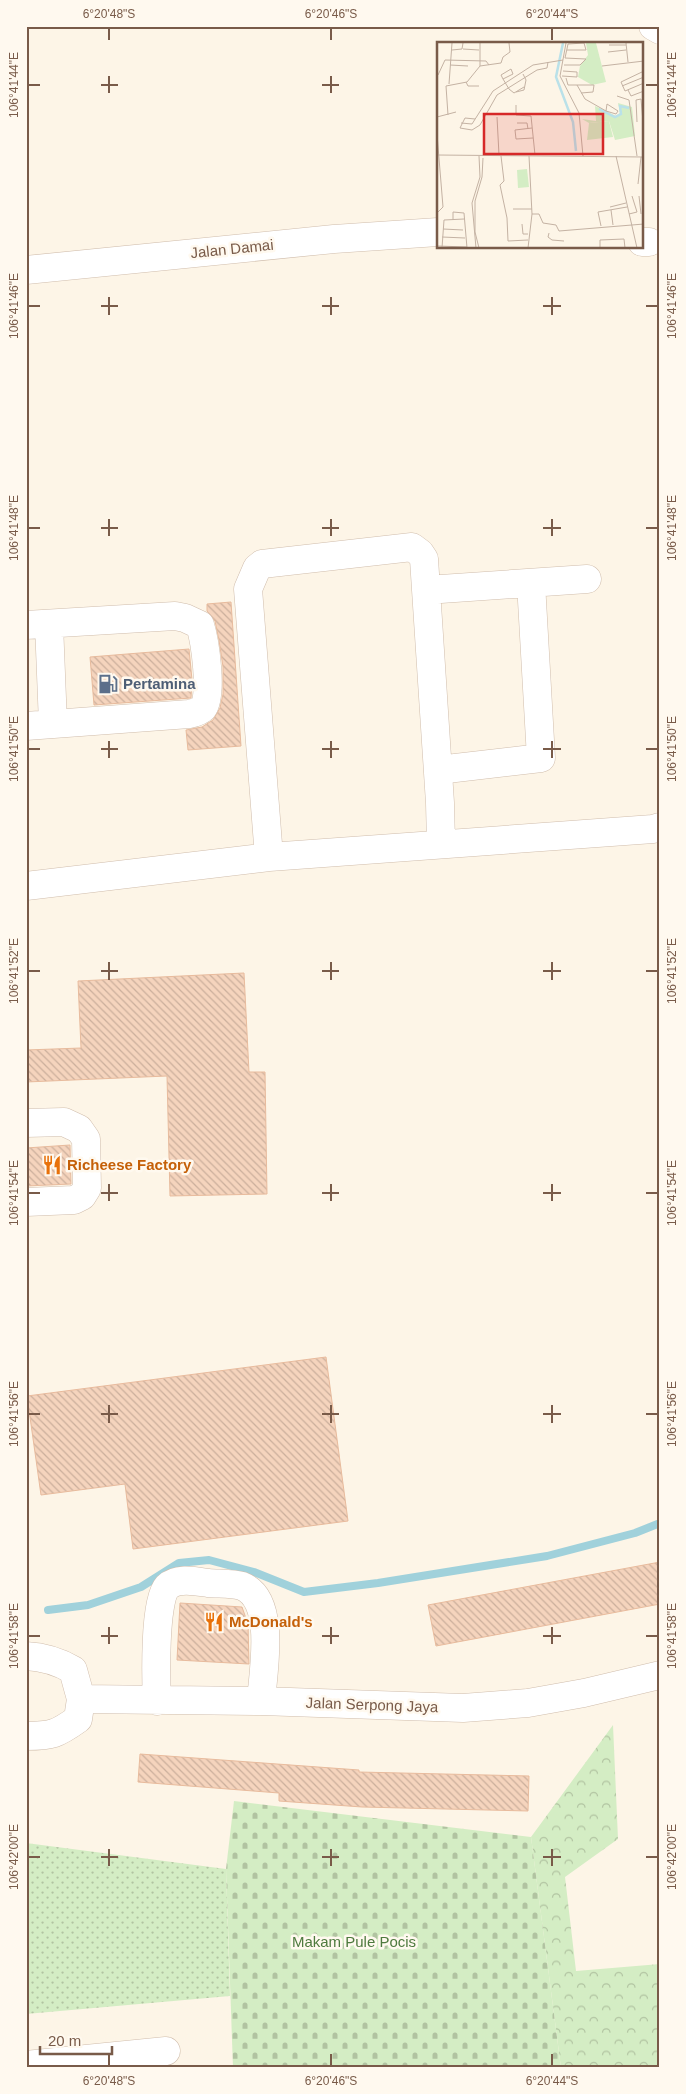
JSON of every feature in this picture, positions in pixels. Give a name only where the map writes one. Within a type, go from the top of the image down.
[{"type":"street","points":[[652,26],[660,30]]},
{"type":"street","name":"Jalan Damai","points":[[26,270],[334,239],[437,232]]},
{"type":"street","points":[[269,856],[248,589],[257,568],[262,564],[412,547],[424,559],[441,843]]},
{"type":"street","points":[[426,590],[587,578]]},
{"type":"street","points":[[438,770],[541,758],[531,582]]},
{"type":"street","points":[[26,726],[189,714],[199,712],[206,702],[208,685],[200,625],[185,618],[175,616],[38,625],[53,724]]},
{"type":"street","points":[[26,886],[269,856],[660,827]]},
{"type":"street","points":[[26,1123],[64,1122],[79,1129],[86,1138],[87,1188],[82,1196],[74,1200],[26,1202]]},
{"type":"street","points":[[157,1701],[156,1656],[162,1600],[166,1588],[173,1583],[186,1580],[242,1586],[258,1601],[266,1622],[261,1700]]},
{"type":"street","points":[[26,1656],[42,1657],[60,1662],[73,1670],[81,1699],[78,1719],[65,1728],[50,1736],[26,1736]]},
{"type":"street","name":"Jalan Serpong Jaya","points":[[81,1699],[157,1701],[261,1700],[463,1708],[528,1702],[584,1693],[660,1676]]},
{"type":"street","points":[[26,2065],[166,2051]]},
{"type":"green space","points":[[613,1725],[618,1839],[565,1877],[576,1971],[660,1964],[660,2068],[561,2068],[531,1837]]},
{"type":"green space","name":"Makam Pule Pocis","points":[[234,1801],[531,1837],[561,2068],[233,2068],[226,1869]]},
{"type":"green space","points":[[26,1843],[226,1869],[230,1996],[26,2014]]},
{"type":"building","points":[[231,602],[241,746],[188,750],[186,730],[202,727],[213,720],[220,708],[223,694],[223,667],[219,640],[215,621],[207,611],[207,604]]},
{"type":"building","points":[[189,649],[192,680],[191,698],[94,705],[90,657]]},
{"type":"building","points":[[244,973],[249,1072],[265,1072],[267,1194],[170,1196],[167,1076],[26,1082],[26,1050],[81,1048],[78,981]]},
{"type":"building","name":"Richeese Factory","points":[[70,1145],[71,1184],[26,1186],[26,1148]]},
{"type":"building","points":[[326,1357],[348,1521],[133,1549],[125,1484],[41,1495],[27,1396]]},
{"type":"building","points":[[660,1562],[660,1604],[436,1646],[428,1605]]},
{"type":"building","name":"McDonald's","points":[[180,1603],[242,1607],[248,1624],[249,1664],[177,1660]]},
{"type":"building","points":[[140,1754],[359,1770],[359,1772],[529,1776],[528,1811],[362,1807],[279,1801],[279,1793],[138,1782]]},
{"type":"waterway","points":[[48,1610],[88,1605],[141,1587],[179,1563],[209,1560],[254,1572],[304,1592],[378,1583],[547,1556],[635,1533],[660,1523]]},
{"type":"place","name":"Pertamina","points":[[108,684]]},
{"type":"place","name":"Richeese Factory","points":[[52,1165]]},
{"type":"place","name":"McDonald's","points":[[214,1622]]}]
